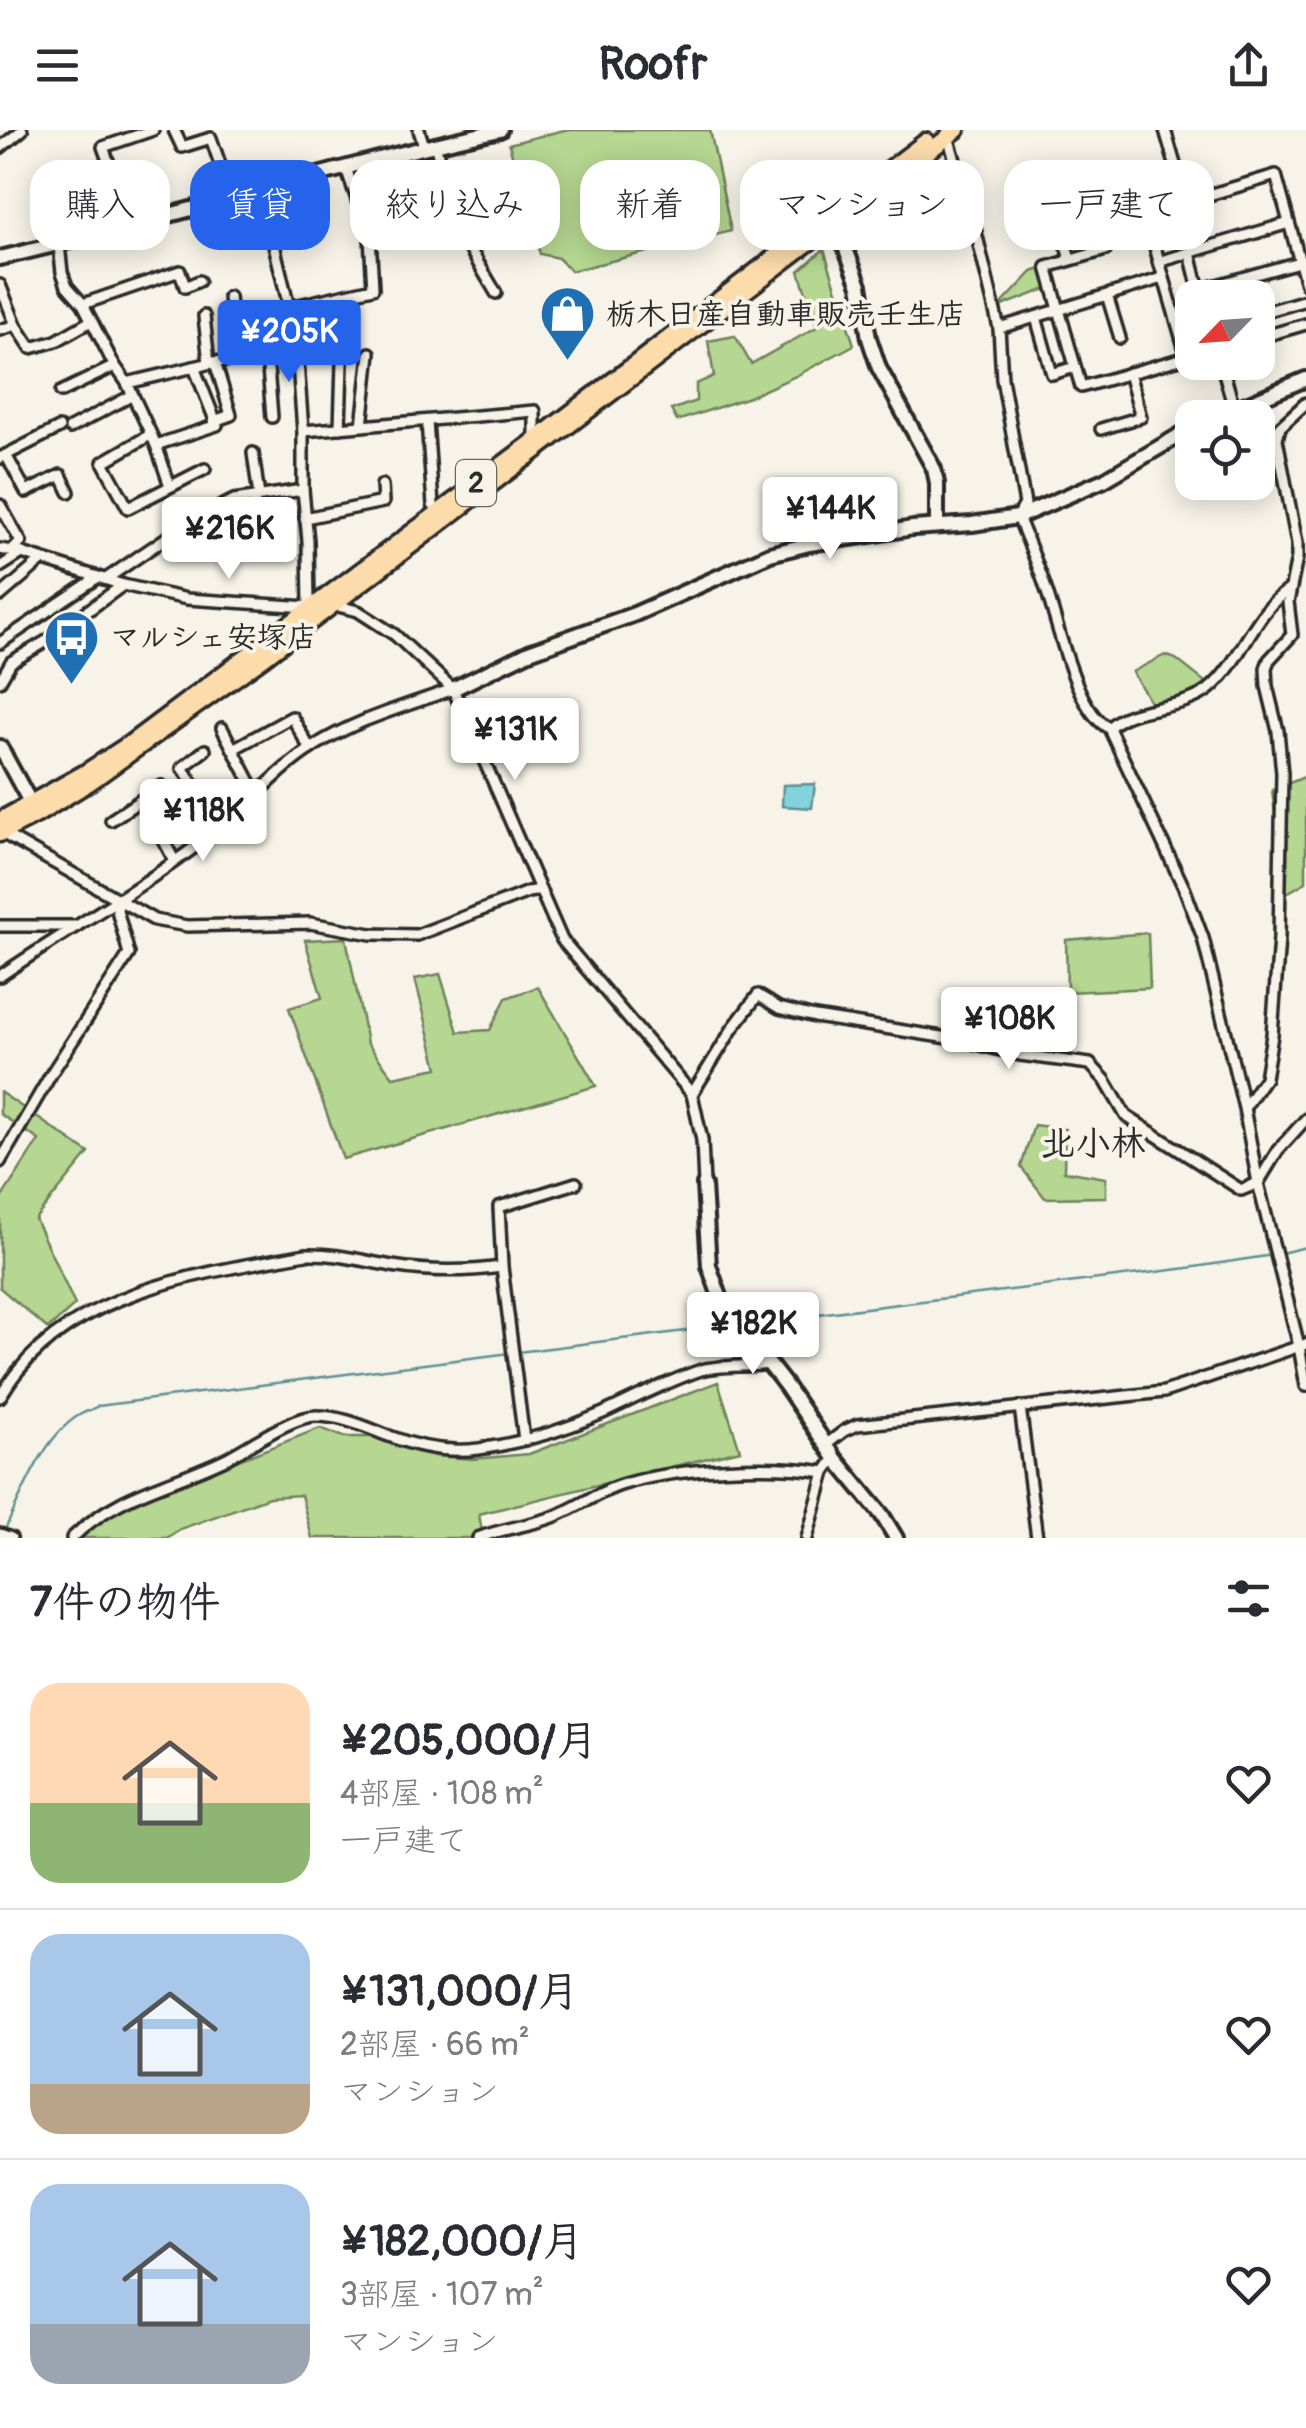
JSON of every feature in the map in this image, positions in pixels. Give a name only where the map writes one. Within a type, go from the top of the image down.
[{"type":"main road","name":"2","points":[[911,160],[948,132]]},
{"type":"main road","name":"2","points":[[0,830],[130,743],[791,250]]},
{"type":"main road","name":"2","points":[[34,809],[89,784],[334,605],[792,250]]},
{"type":"street","points":[[0,148],[22,130]]},
{"type":"street","points":[[108,160],[103,147],[153,130]]},
{"type":"street","points":[[174,130],[182,147],[212,138],[219,160]]},
{"type":"street","points":[[418,130],[430,145],[458,227],[496,292]]},
{"type":"street","points":[[330,173],[500,130]]},
{"type":"street","points":[[1165,130],[1174,160]]},
{"type":"street","points":[[948,132],[1000,328],[1002,379],[1025,504],[1018,517],[1047,592],[1073,678],[1100,724],[1109,728],[1203,938],[1258,1184],[1303,1345],[1306,1386]]},
{"type":"street","points":[[290,307],[373,288],[370,236],[346,168]]},
{"type":"street","points":[[1214,194],[1276,175],[1303,261],[1306,284]]},
{"type":"street","points":[[1158,262],[1288,223]]},
{"type":"street","points":[[0,258],[33,250]]},
{"type":"street","points":[[59,250],[67,286],[82,304],[134,395],[170,486]]},
{"type":"street","points":[[276,250],[296,336],[310,608]]},
{"type":"street","points":[[844,250],[860,285],[869,338],[879,368],[934,469],[938,483],[937,526]]},
{"type":"street","points":[[1067,250],[1070,260]]},
{"type":"street","points":[[1106,250],[1047,267],[1081,387],[1187,357],[1155,250]]},
{"type":"street","points":[[1190,253],[1197,280]]},
{"type":"street","points":[[1244,280],[1303,261]]},
{"type":"street","points":[[82,304],[180,271],[185,287],[199,281]]},
{"type":"street","points":[[1000,328],[1163,278]]},
{"type":"street","points":[[0,285],[16,325],[31,348],[91,321]]},
{"type":"street","points":[[1107,295],[1120,338]]},
{"type":"street","points":[[229,298],[236,360]]},
{"type":"street","points":[[1275,309],[1306,300]]},
{"type":"street","points":[[204,316],[212,362],[230,416],[214,421]]},
{"type":"street","points":[[1036,317],[1052,374],[1075,366]]},
{"type":"street","points":[[1275,333],[1306,324]]},
{"type":"street","points":[[0,330],[16,325]]},
{"type":"street","points":[[296,336],[343,331],[340,428]]},
{"type":"street","points":[[127,383],[212,362],[296,353]]},
{"type":"street","points":[[362,426],[370,354]]},
{"type":"street","points":[[267,356],[272,417]]},
{"type":"street","points":[[60,392],[114,366]]},
{"type":"street","points":[[156,445],[217,425],[194,367]]},
{"type":"street","points":[[1101,430],[1142,416],[1129,374]]},
{"type":"street","points":[[1255,400],[1306,380]]},
{"type":"street","points":[[69,492],[61,475],[26,492],[3,457],[134,395]]},
{"type":"street","points":[[1244,1108],[1265,1078],[1272,1035],[1282,773],[1266,668],[1292,635],[1288,602],[1298,543],[1278,433],[1306,404]]},
{"type":"street","points":[[302,431],[535,411],[535,440]]},
{"type":"street","points":[[427,422],[434,505]]},
{"type":"street","points":[[150,435],[102,462],[128,508],[205,469]]},
{"type":"street","points":[[0,976],[119,900],[223,825],[310,748],[344,730],[453,689],[529,652],[636,614],[770,554],[815,543],[1018,517],[1090,488],[1175,438]]},
{"type":"street","points":[[253,453],[258,534]]},
{"type":"street","points":[[305,518],[383,502],[382,485]]},
{"type":"street","points":[[0,643],[185,526],[234,500],[303,490]]},
{"type":"street","points":[[0,505],[21,542],[17,552],[0,567]]},
{"type":"street","points":[[0,549],[123,585],[187,598],[310,608],[334,605],[358,611],[395,634],[453,689],[565,944],[692,1094],[702,1140],[708,1250],[717,1294],[896,1538]]},
{"type":"street","points":[[0,596],[42,560]]},
{"type":"street","points":[[0,682],[10,662],[45,642],[123,585]]},
{"type":"street","points":[[1109,728],[1117,719],[1171,706],[1204,693],[1218,681],[1273,602],[1290,589]]},
{"type":"street","points":[[233,749],[292,718],[310,748]]},
{"type":"street","points":[[222,728],[256,793]]},
{"type":"street","points":[[0,748],[34,809]]},
{"type":"street","points":[[205,750],[182,768],[223,825]]},
{"type":"street","points":[[112,820],[162,786]]},
{"type":"street","points":[[142,800],[174,860]]},
{"type":"street","points":[[0,830],[154,920],[187,926],[310,924],[371,934],[417,935],[540,890]]},
{"type":"street","points":[[0,1162],[62,1056],[129,954],[119,900]]},
{"type":"street","points":[[0,926],[78,926]]},
{"type":"street","points":[[692,1094],[758,995],[778,1008],[815,1016],[960,1040],[1020,1055],[1090,1064],[1105,1080],[1126,1116],[1240,1190],[1258,1184],[1278,1150],[1306,1119]]},
{"type":"street","points":[[524,1440],[502,1267],[499,1207],[576,1183]]},
{"type":"street","points":[[0,1396],[32,1356],[67,1328],[140,1291],[177,1279],[324,1253],[415,1269],[472,1272],[502,1267]]},
{"type":"street","points":[[827,1444],[857,1424],[1164,1392],[1303,1345]]},
{"type":"street","points":[[72,1538],[106,1510],[138,1493],[223,1460],[296,1420],[313,1416],[346,1420],[427,1447],[480,1448],[524,1440],[603,1413],[705,1368],[769,1364]]},
{"type":"street","points":[[1020,1407],[1037,1538]]},
{"type":"street","points":[[807,1538],[825,1472],[835,1458]]},
{"type":"street","points":[[478,1538],[555,1516],[626,1483],[694,1472],[790,1467],[825,1472]]},
{"type":"street","points":[[0,1534],[11,1538]]},
{"type":"green space","points":[[564,130],[710,130],[716,160],[580,160],[580,250],[655,250],[571,271],[558,258],[540,254],[539,250],[560,250],[560,160],[514,160],[509,144]]},
{"type":"green space","points":[[720,178],[731,231],[720,234]]},
{"type":"green space","points":[[824,250],[854,345],[749,397],[677,421],[671,410],[696,401],[696,384],[714,376],[708,341],[735,336],[751,364],[817,327],[799,271]]},
{"type":"green space","points":[[1042,268],[1049,288],[999,307],[1032,272]]},
{"type":"green space","points":[[1165,655],[1214,689],[1156,711],[1132,672]]},
{"type":"green space","points":[[1304,777],[1306,882],[1285,894],[1272,790]]},
{"type":"green space","points":[[1148,933],[1150,988],[1067,992],[1066,940]]},
{"type":"green space","points":[[346,938],[367,1043],[393,1077],[438,1068],[415,979],[440,974],[458,1032],[490,1030],[506,998],[538,987],[596,1086],[343,1159],[289,1008],[322,998],[305,940]]},
{"type":"green space","points":[[0,1092],[89,1153],[35,1219],[75,1305],[48,1329],[0,1288],[0,1200],[39,1140],[0,1114]]},
{"type":"green space","points":[[1034,1125],[1065,1129],[1064,1171],[1106,1178],[1106,1197],[1045,1198],[1021,1167]]},
{"type":"green space","points":[[718,1382],[740,1450],[479,1514],[483,1538],[312,1538],[301,1495],[269,1497],[180,1529],[167,1538],[80,1538],[120,1507],[320,1428],[344,1437],[376,1437],[435,1456],[473,1459],[529,1454]]},
{"type":"water","points":[[815,784],[812,808],[782,806],[783,785]]},
{"type":"waterway","points":[[1281,1253],[1306,1247]]},
{"type":"waterway","points":[[746,1323],[1273,1255]]},
{"type":"waterway","points":[[518,1352],[733,1325]]},
{"type":"waterway","points":[[4,1532],[53,1440],[76,1417],[98,1406],[510,1353]]},
{"type":"place","name":"栃木日産自動車販売壬生店","points":[[567,363]]},
{"type":"place","name":"マルシェ安塚店","points":[[71,686]]},
{"type":"district","name":"北小林","points":[[1093,1144]]}]
